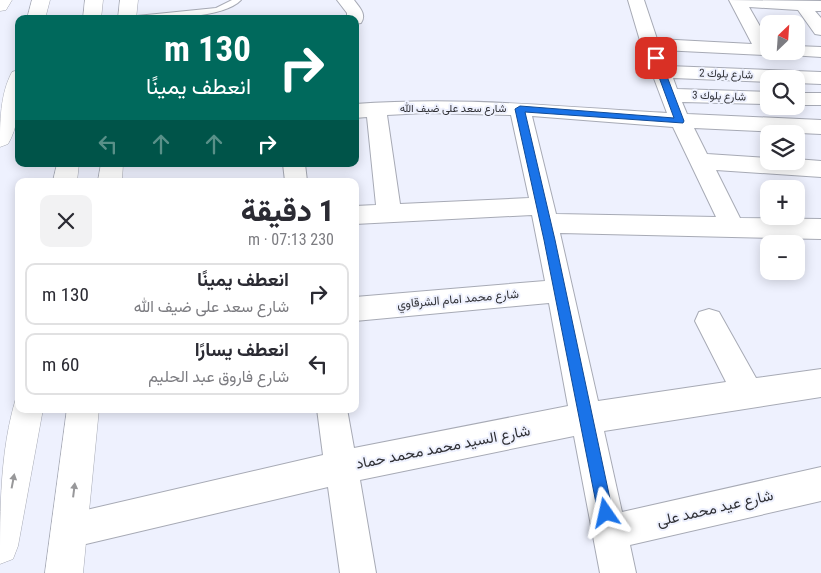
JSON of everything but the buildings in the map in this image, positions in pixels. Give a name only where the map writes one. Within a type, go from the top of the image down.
[{"type":"main road","points":[[0,6],[3,0]]},
{"type":"main road","points":[[37,15],[41,0]]},
{"type":"main road","points":[[92,15],[94,0]]},
{"type":"main road","points":[[127,15],[129,0]]},
{"type":"main road","points":[[0,139],[15,89]]},
{"type":"main road","points":[[0,546],[26,413]]},
{"type":"main road","points":[[64,573],[83,413]]},
{"type":"street","points":[[345,0],[355,15]]},
{"type":"street","points":[[636,0],[650,44],[680,121],[732,226]]},
{"type":"street","points":[[738,1],[801,2],[821,6]]},
{"type":"street","points":[[738,1],[760,40]]},
{"type":"street","points":[[801,2],[821,30]]},
{"type":"street","points":[[650,44],[760,50]]},
{"type":"street","points":[[805,51],[821,52]]},
{"type":"street","name":"شارع بلوك 2","points":[[661,72],[821,78]]},
{"type":"street","name":"شارع بلوك 3","points":[[670,95],[760,98]]},
{"type":"street","points":[[805,99],[821,100]]},
{"type":"street","name":"شارع سعد على ضيف الله","points":[[366,110],[435,106],[520,109],[680,121],[821,127]]},
{"type":"street","points":[[520,109],[544,214],[618,573]]},
{"type":"street","points":[[366,110],[389,213]]},
{"type":"street","points":[[700,161],[821,169]]},
{"type":"street","points":[[359,215],[389,213],[544,214],[732,226],[821,229]]},
{"type":"street","name":"شارع محمد امام الشرقاوي","points":[[359,309],[560,291]]},
{"type":"street","points":[[709,321],[748,394]]},
{"type":"street","name":"شارع السيد محمد محمد حماد","points":[[69,531],[342,467],[587,418],[821,383]]},
{"type":"street","points":[[333,413],[358,573]]},
{"type":"street","name":"شارع عيد محمد على","points":[[610,532],[821,484]]},
{"type":"lane","points":[[167,15],[217,10],[237,0]]},
{"type":"route","points":[[606,513],[550,240],[520,109],[680,121],[656,58]]}]
